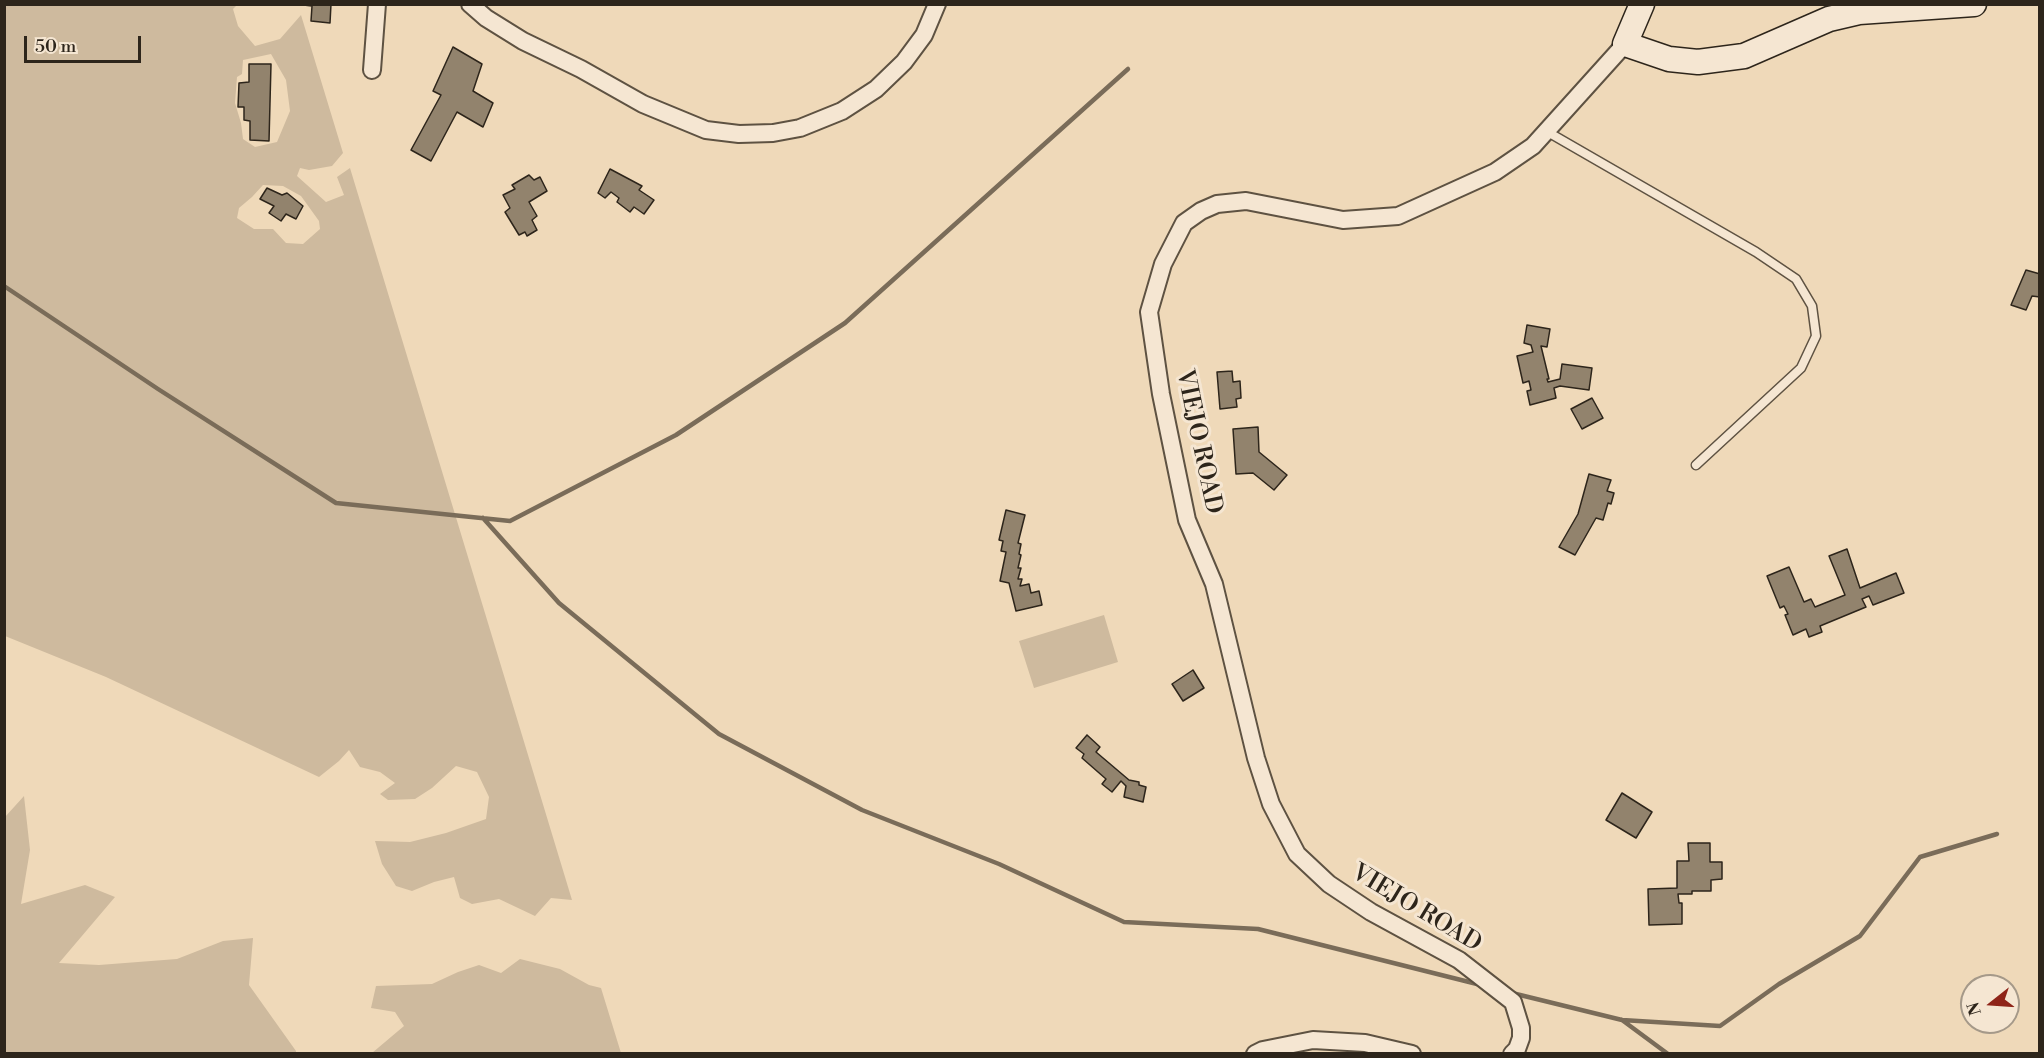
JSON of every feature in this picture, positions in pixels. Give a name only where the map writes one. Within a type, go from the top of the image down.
[{"type":"street","points":[[372,69],[377,4]]},
{"type":"street","points":[[470,4],[486,18],[523,41],[581,69],[643,104],[706,130],[739,134],[773,133],[800,128],[821,121],[876,89],[904,62],[924,35],[937,4]]},
{"type":"street","points":[[1642,4],[1625,44],[1670,59],[1698,62],[1744,56],[1829,19],[1859,12],[1974,4]]},
{"type":"street","name":"VIEJO ROAD","points":[[1512,1053],[1517,1049],[1521,1038],[1521,1028],[1513,1002],[1459,960],[1371,912],[1329,884],[1297,854],[1271,804],[1256,758],[1214,584],[1187,520],[1161,394],[1149,312],[1163,264],[1184,223],[1201,211],[1217,204],[1246,201],[1343,220],[1398,216],[1495,172],[1533,146],[1625,44]]},
{"type":"street","points":[[1256,1053],[1313,1040],[1365,1043],[1412,1053]]},
{"type":"lane","points":[[1546,131],[1756,252],[1796,279],[1812,306],[1816,336],[1801,368],[1696,465]]},
{"type":"shaded area","points":[[5,4],[237,5],[233,9],[238,26],[255,46],[280,39],[301,15],[343,153],[332,166],[309,170],[300,168],[297,176],[326,202],[344,195],[337,177],[350,168],[572,900],[551,898],[535,916],[499,899],[472,904],[460,898],[454,877],[412,891],[396,886],[382,864],[375,841],[410,842],[446,833],[486,819],[489,797],[477,772],[456,766],[432,788],[415,799],[388,800],[380,794],[395,783],[380,772],[360,767],[349,750],[319,777],[106,677],[5,636]],"holes":[[[271,54],[286,80],[290,111],[277,142],[255,147],[243,139],[235,103],[237,77],[242,74],[243,60]],[[263,185],[283,186],[301,196],[319,221],[320,229],[303,244],[286,243],[273,229],[254,229],[237,218],[239,208]]]},
{"type":"shaded area","points":[[1104,615],[1118,662],[1034,688],[1019,641]]},
{"type":"shaded area","points":[[24,796],[30,850],[21,904],[85,885],[115,897],[59,963],[99,965],[177,959],[223,941],[253,938],[249,985],[296,1053],[5,1053],[5,817]]},
{"type":"shaded area","points":[[520,959],[560,969],[589,985],[601,988],[621,1053],[372,1053],[404,1026],[395,1012],[371,1008],[376,986],[432,984],[479,965],[501,973]]},
{"type":"building","points":[[295,4],[331,4],[330,23],[311,21],[312,6]]},
{"type":"building","points":[[453,47],[482,64],[473,91],[493,103],[483,127],[457,112],[431,161],[411,150],[441,95],[433,91]]},
{"type":"building","points":[[249,64],[271,64],[269,141],[250,140],[250,121],[244,120],[244,107],[238,107],[239,83],[249,82]]},
{"type":"building","points":[[610,169],[642,186],[639,190],[654,200],[644,214],[634,207],[630,212],[617,202],[619,198],[611,192],[605,198],[598,193]]},
{"type":"building","points":[[529,175],[534,180],[540,177],[547,191],[529,202],[537,216],[532,220],[537,230],[527,236],[525,232],[519,235],[505,212],[510,208],[503,195],[515,189],[512,185]]},
{"type":"building","points":[[267,188],[282,195],[287,193],[303,206],[296,219],[286,214],[281,221],[269,213],[274,206],[260,199]]},
{"type":"building","points":[[2026,270],[2040,274],[2040,297],[2032,296],[2026,310],[2011,305]]},
{"type":"building","points":[[1527,325],[1550,329],[1547,347],[1541,346],[1548,382],[1560,379],[1562,364],[1592,368],[1589,390],[1560,386],[1554,388],[1556,398],[1530,405],[1527,391],[1531,390],[1529,381],[1523,383],[1517,356],[1533,352],[1531,345],[1524,343]]},
{"type":"building","points":[[1232,371],[1233,382],[1240,381],[1241,398],[1236,399],[1237,407],[1220,409],[1217,372]]},
{"type":"building","points":[[1592,398],[1603,418],[1582,429],[1571,409]]},
{"type":"building","points":[[1258,427],[1259,452],[1287,475],[1274,490],[1253,473],[1236,474],[1233,429]]},
{"type":"building","points":[[1589,474],[1611,480],[1607,491],[1614,493],[1603,520],[1596,518],[1575,555],[1559,547],[1578,514]]},
{"type":"building","points":[[1006,510],[1025,515],[1018,543],[1021,544],[1019,554],[1021,555],[1018,568],[1021,568],[1018,579],[1022,579],[1020,586],[1029,584],[1031,593],[1039,591],[1042,605],[1016,611],[1009,583],[1000,581],[1006,552],[1001,551],[1003,541],[999,540]]},
{"type":"building","points":[[1847,549],[1860,588],[1896,573],[1904,593],[1873,605],[1869,596],[1862,599],[1866,607],[1820,626],[1822,632],[1809,637],[1806,629],[1793,635],[1785,615],[1788,614],[1784,606],[1780,608],[1767,576],[1789,567],[1804,602],[1811,599],[1815,607],[1845,595],[1829,556]]},
{"type":"building","points":[[1193,670],[1204,688],[1183,701],[1172,684]]},
{"type":"building","points":[[1087,735],[1100,747],[1096,752],[1129,780],[1139,782],[1139,785],[1146,787],[1143,802],[1124,797],[1126,786],[1121,781],[1112,792],[1102,784],[1106,779],[1082,758],[1084,754],[1076,748]]},
{"type":"building","points":[[1622,793],[1652,812],[1636,838],[1606,820]]},
{"type":"building","points":[[1688,843],[1710,843],[1710,862],[1722,862],[1722,879],[1711,880],[1711,891],[1678,894],[1679,903],[1682,903],[1682,924],[1649,925],[1648,889],[1677,888],[1677,861],[1689,861]]},
{"type":"waterway","points":[[4,286],[158,389],[336,503],[510,521],[676,435],[845,323],[1128,69]]},
{"type":"waterway","points":[[483,518],[559,603],[719,734],[862,810],[999,864],[1124,922],[1258,929],[1481,985]]},
{"type":"waterway","points":[[1512,993],[1622,1020],[1720,1026],[1779,984],[1860,936],[1920,857],[1997,834]]},
{"type":"waterway","points":[[1622,1020],[1668,1054]]}]
